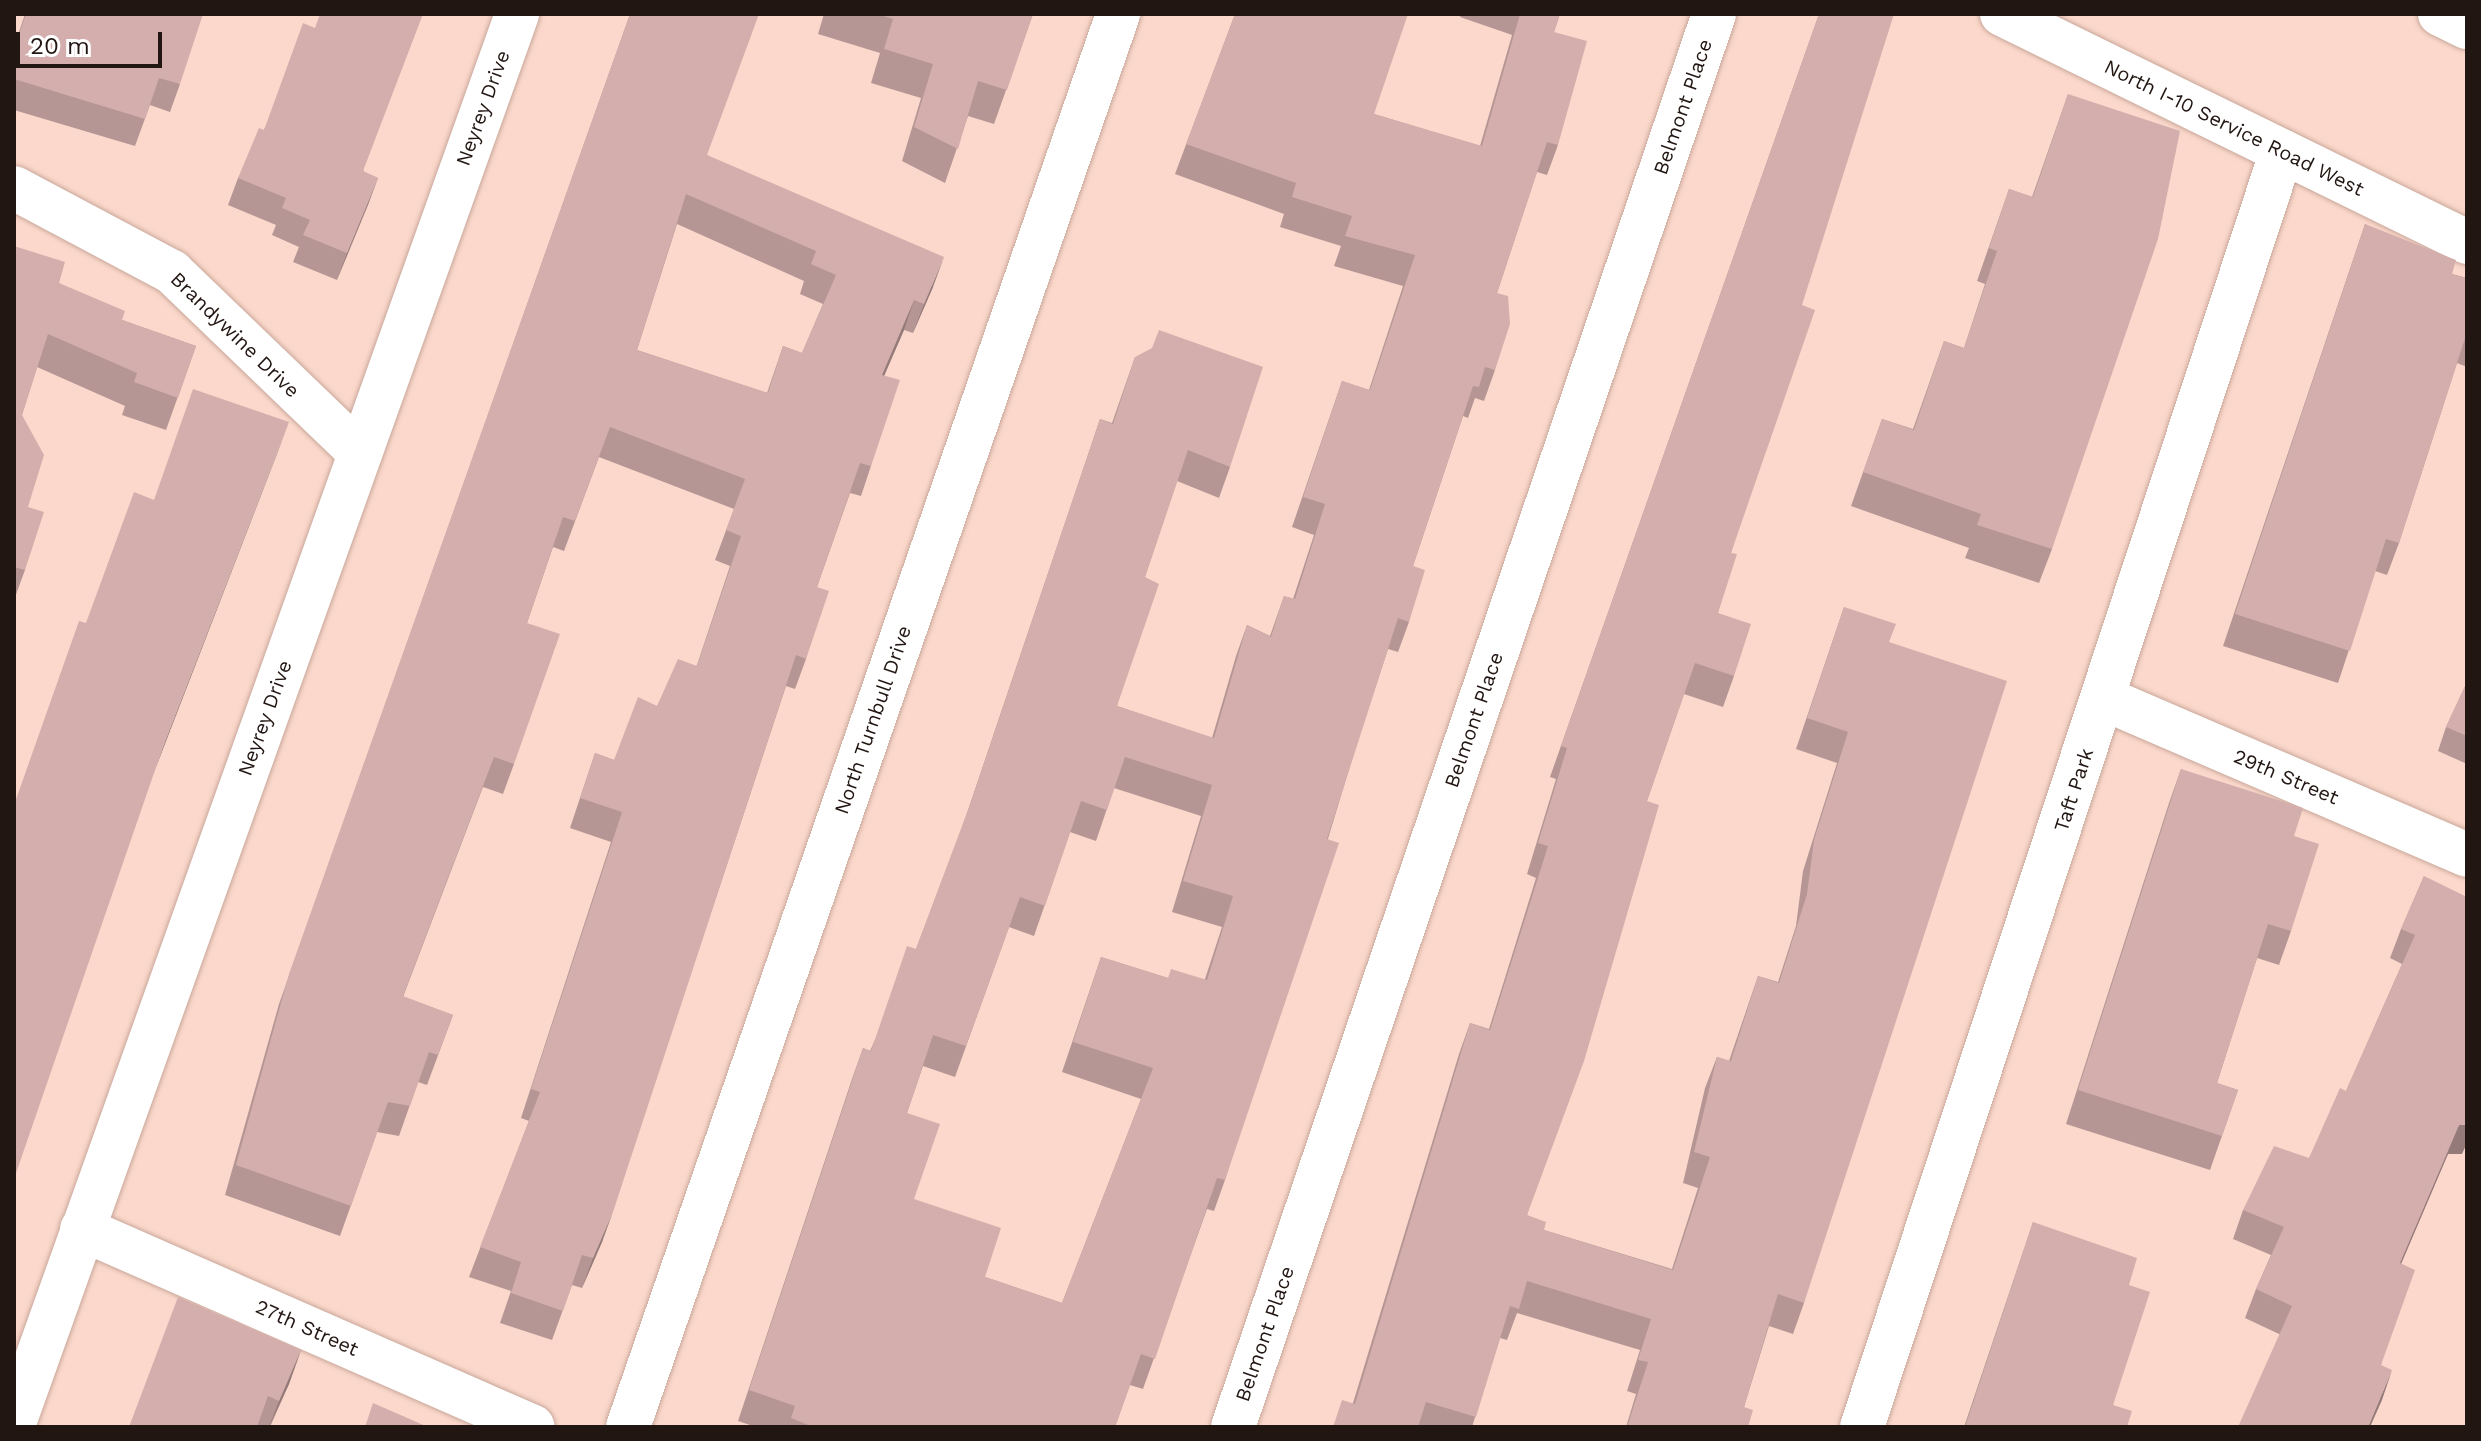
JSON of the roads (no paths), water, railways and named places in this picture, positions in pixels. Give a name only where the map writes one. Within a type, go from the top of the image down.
[{"type":"main road","name":"Neyrey Drive","points":[[14,1423],[517,14]]},
{"type":"main road","name":"North Turnbull Drive","points":[[628,1427],[1118,14]]},
{"type":"main road","name":"Belmont Place","points":[[1233,1427],[1714,14]]},
{"type":"main road","name":"North I-10 Service Road West","points":[[2002,14],[2467,242]]},
{"type":"main road","points":[[2440,14],[2467,27]]},
{"type":"main road","name":"Taft Park","points":[[1862,1427],[2105,699],[2282,151]]},
{"type":"main road","name":"Brandywine Drive","points":[[14,188],[172,272],[360,453]]},
{"type":"main road","name":"29th Street","points":[[2105,699],[2467,855]]},
{"type":"main road","name":"27th Street","points":[[82,1229],[532,1427]]}]
